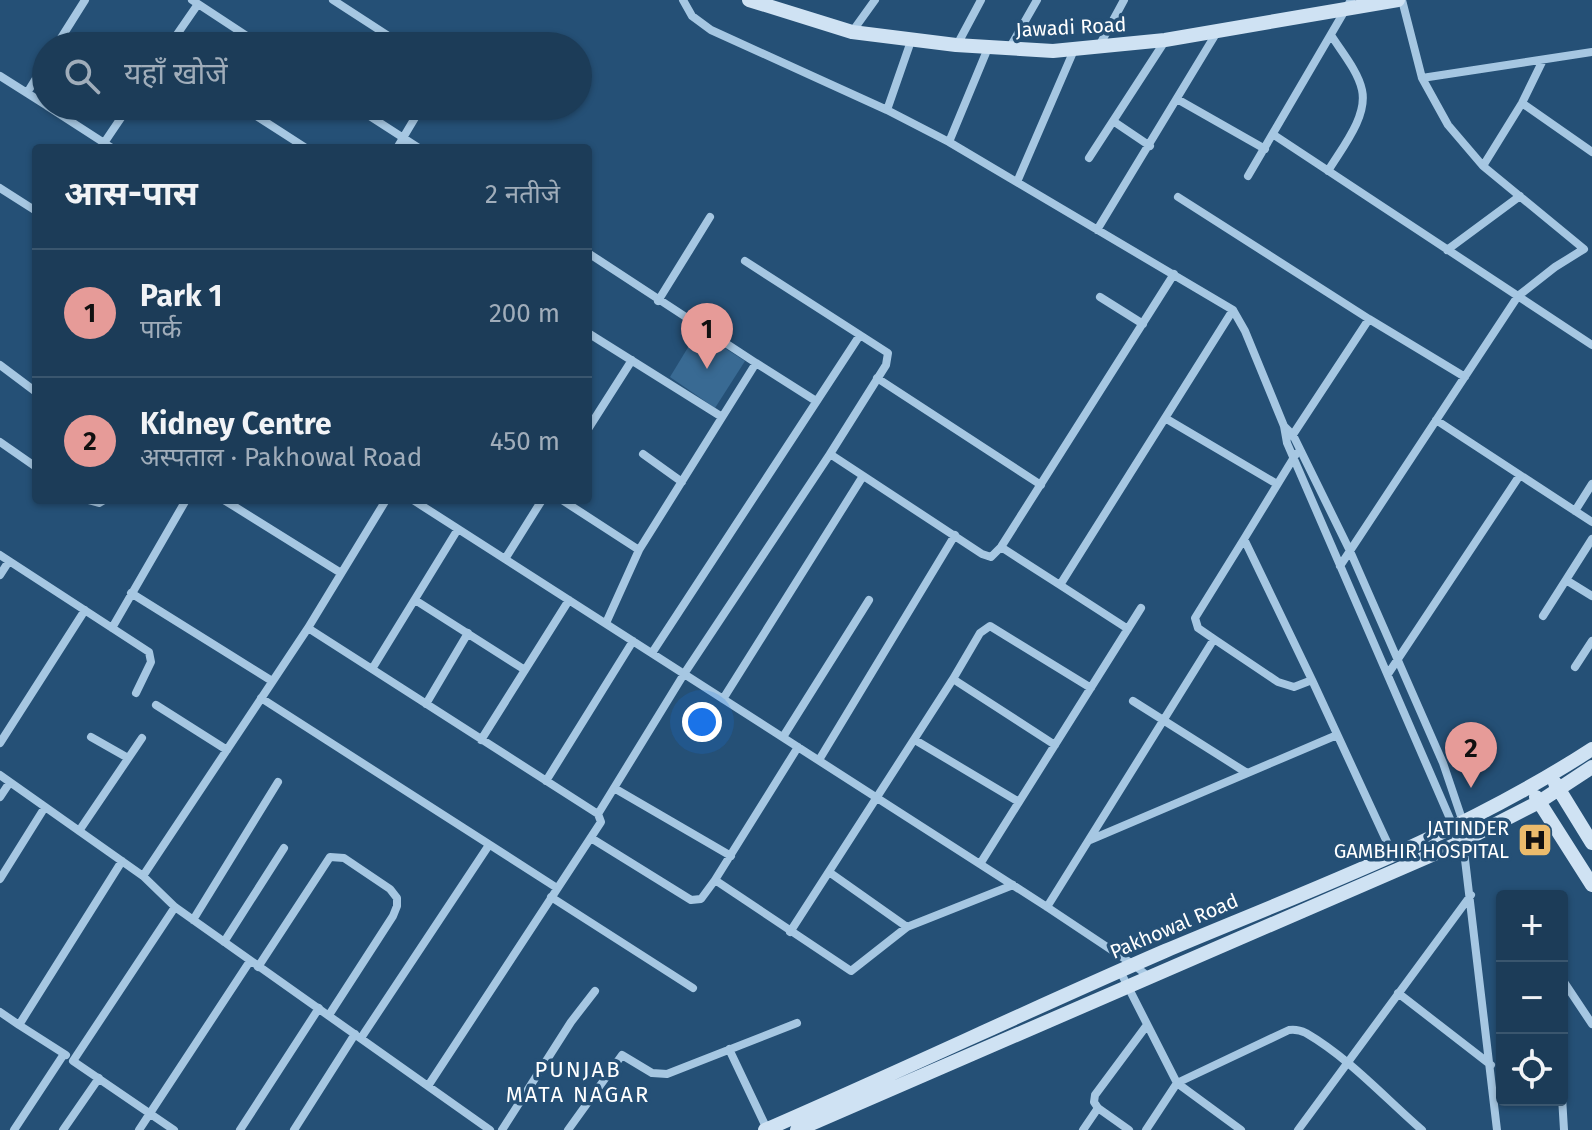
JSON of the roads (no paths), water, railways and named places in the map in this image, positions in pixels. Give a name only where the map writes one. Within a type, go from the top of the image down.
[{"type":"street","points":[[65,32],[85,0]]},
{"type":"street","points":[[333,0],[382,32]]},
{"type":"street","points":[[683,0],[692,16],[711,30],[887,110],[949,142],[1233,310],[1245,331],[1284,426],[1287,443],[1340,566],[1458,825]]},
{"type":"street","name":"Jawadi Road","points":[[749,0],[774,4],[852,32],[988,48],[1074,50],[1217,32],[1348,4],[1400,0]]},
{"type":"street","points":[[852,32],[875,0]]},
{"type":"street","points":[[956,45],[981,0]]},
{"type":"street","points":[[1009,49],[1037,0]]},
{"type":"street","points":[[1098,49],[1124,0]]},
{"type":"street","points":[[1340,566],[1518,296],[1555,267],[1588,247],[1483,166],[1448,125],[1422,78],[1400,0]]},
{"type":"street","points":[[177,32],[195,2],[241,32]]},
{"type":"street","points":[[1248,176],[1348,4]]},
{"type":"street","points":[[1097,230],[1217,32]]},
{"type":"street","points":[[1328,171],[1354,128],[1363,103],[1356,75],[1331,35]]},
{"type":"street","points":[[1089,158],[1165,40]]},
{"type":"street","points":[[887,110],[911,41]]},
{"type":"street","points":[[949,142],[988,48]]},
{"type":"street","points":[[1017,182],[1074,50]]},
{"type":"street","points":[[1422,78],[1592,52]]},
{"type":"street","points":[[1483,166],[1522,103],[1543,60]]},
{"type":"street","points":[[0,76],[32,96]]},
{"type":"street","points":[[27,93],[32,85]]},
{"type":"street","points":[[1177,99],[1265,149]]},
{"type":"street","points":[[1522,103],[1592,152]]},
{"type":"street","points":[[68,120],[105,144]]},
{"type":"street","points":[[109,144],[122,120]]},
{"type":"street","points":[[263,120],[300,144]]},
{"type":"street","points":[[375,120],[413,144]]},
{"type":"street","points":[[399,144],[414,120]]},
{"type":"street","points":[[1113,121],[1150,146]]},
{"type":"street","points":[[1274,135],[1592,345]]},
{"type":"street","points":[[0,188],[32,208]]},
{"type":"street","points":[[1447,250],[1520,196]]},
{"type":"street","points":[[1178,197],[1465,377]]},
{"type":"street","points":[[658,301],[710,217]]},
{"type":"street","points":[[592,256],[816,401]]},
{"type":"street","points":[[428,1086],[600,825],[598,814],[684,674],[887,362],[888,353],[745,261]]},
{"type":"street","points":[[830,454],[988,556],[997,554],[1174,274]]},
{"type":"street","points":[[1100,297],[1143,324]]},
{"type":"street","points":[[1060,585],[1233,310]]},
{"type":"street","points":[[1287,443],[1369,319]]},
{"type":"street","points":[[592,335],[722,417]]},
{"type":"street","points":[[652,653],[860,335]]},
{"type":"street","points":[[592,423],[632,360]]},
{"type":"street","points":[[606,623],[639,550],[756,363]]},
{"type":"street","points":[[0,365],[32,389]]},
{"type":"street","points":[[877,378],[1041,485]]},
{"type":"street","points":[[1165,418],[1277,484]]},
{"type":"street","points":[[1436,420],[1592,522]]},
{"type":"street","points":[[1284,426],[1300,448],[1350,551],[1443,763],[1463,845],[1471,895],[1497,1130]]},
{"type":"street","points":[[0,442],[32,464]]},
{"type":"street","points":[[1300,448],[1195,618],[1198,628],[1278,682],[1294,687],[1312,680]]},
{"type":"street","points":[[643,454],[682,482]]},
{"type":"street","points":[[1388,674],[1520,475]]},
{"type":"street","points":[[723,699],[863,476]]},
{"type":"street","points":[[1575,511],[1592,484]]},
{"type":"street","points":[[112,628],[184,504]]},
{"type":"street","points":[[231,504],[341,573]]},
{"type":"street","points":[[143,876],[308,628],[384,504]]},
{"type":"street","points":[[419,504],[1047,907],[1127,968],[1149,978]]},
{"type":"street","points":[[505,559],[539,504]]},
{"type":"street","points":[[568,504],[639,550]]},
{"type":"street","points":[[372,669],[458,529]]},
{"type":"street","points":[[819,760],[955,535]]},
{"type":"street","points":[[1244,539],[1393,855]]},
{"type":"street","points":[[1543,616],[1592,539]]},
{"type":"street","points":[[1001,547],[1128,629]]},
{"type":"street","points":[[0,555],[149,652],[148,671],[136,693]]},
{"type":"street","points":[[0,575],[9,561]]},
{"type":"street","points":[[1566,580],[1592,596]]},
{"type":"street","points":[[131,593],[272,681]]},
{"type":"street","points":[[415,600],[525,670]]},
{"type":"street","points":[[481,740],[569,600]]},
{"type":"street","points":[[783,737],[869,600]]},
{"type":"street","points":[[980,864],[1141,608]]},
{"type":"street","points":[[0,743],[85,610]]},
{"type":"street","points":[[790,932],[915,740],[980,633],[990,626],[1091,688]]},
{"type":"street","points":[[308,628],[598,814]]},
{"type":"street","points":[[426,704],[468,633]]},
{"type":"street","points":[[1047,907],[1214,639]]},
{"type":"street","points":[[546,781],[633,641]]},
{"type":"street","points":[[1575,667],[1592,641]]},
{"type":"street","points":[[953,679],[1055,745]]},
{"type":"street","points":[[261,698],[557,888]]},
{"type":"street","points":[[1133,701],[1247,773]]},
{"type":"street","points":[[156,705],[227,750]]},
{"type":"street","points":[[1089,840],[1337,735]]},
{"type":"street","points":[[91,737],[128,758]]},
{"type":"street","points":[[79,831],[142,738]]},
{"type":"street","points":[[915,740],[1019,802]]},
{"type":"street","points":[[591,838],[691,900],[701,899],[798,747]]},
{"type":"street","name":"Pakhowal Road","points":[[766,1130],[1127,968],[1393,855],[1551,776],[1592,749]]},
{"type":"street","name":"Pakhowal Road","points":[[797,1130],[1298,911],[1463,845],[1559,790],[1592,767]]},
{"type":"street","points":[[0,775],[143,876],[175,907],[490,1130]]},
{"type":"street","points":[[1551,776],[1592,843]]},
{"type":"street","points":[[0,797],[10,782]]},
{"type":"street","points":[[193,920],[278,782]]},
{"type":"street","points":[[1530,787],[1592,885]]},
{"type":"street","points":[[614,788],[731,856]]},
{"type":"street","points":[[0,879],[45,807]]},
{"type":"street","points":[[294,1130],[489,845]]},
{"type":"street","points":[[224,942],[284,848]]},
{"type":"street","points":[[139,1130],[330,857],[344,858],[390,889],[397,898],[397,906],[329,1015]]},
{"type":"street","points":[[19,1025],[122,861]]},
{"type":"street","points":[[829,872],[907,927]]},
{"type":"street","points":[[715,880],[851,971],[907,927],[1013,885]]},
{"type":"street","points":[[1298,1130],[1471,895]]},
{"type":"street","points":[[551,897],[693,988]]},
{"type":"street","points":[[73,1061],[175,907]]},
{"type":"street","points":[[1127,968],[1129,987],[1177,1083],[1241,1130]]},
{"type":"street","points":[[1568,988],[1592,1024]]},
{"type":"street","points":[[502,1130],[571,1022],[595,991]]},
{"type":"street","points":[[1398,993],[1491,1065]]},
{"type":"street","points":[[240,1130],[319,1008]]},
{"type":"street","points":[[0,1012],[174,1130]]},
{"type":"street","points":[[568,1130],[622,1055],[658,1074],[667,1074],[797,1023]]},
{"type":"street","points":[[1129,1130],[1098,1108],[1094,1102],[1095,1095],[1147,1025]]},
{"type":"street","points":[[1146,1130],[1177,1083],[1297,1029],[1346,1063],[1422,1130]]},
{"type":"street","points":[[729,1049],[766,1130]]},
{"type":"street","points":[[14,1130],[64,1054]]},
{"type":"street","points":[[63,1130],[99,1078]]},
{"type":"street","points":[[1563,1106],[1564,1130]]},
{"type":"street","points":[[1083,1130],[1098,1108]]},
{"type":"place","name":"Park 1","points":[[707,369]]},
{"type":"place","name":"Kidney Centre","points":[[1471,788]]},
{"type":"place","name":"JATINDER GAMBHIR HOSPITAL","points":[[1535,840]]},
{"type":"district","name":"PUNJAB MATA NAGAR","points":[[578,1082]]}]
